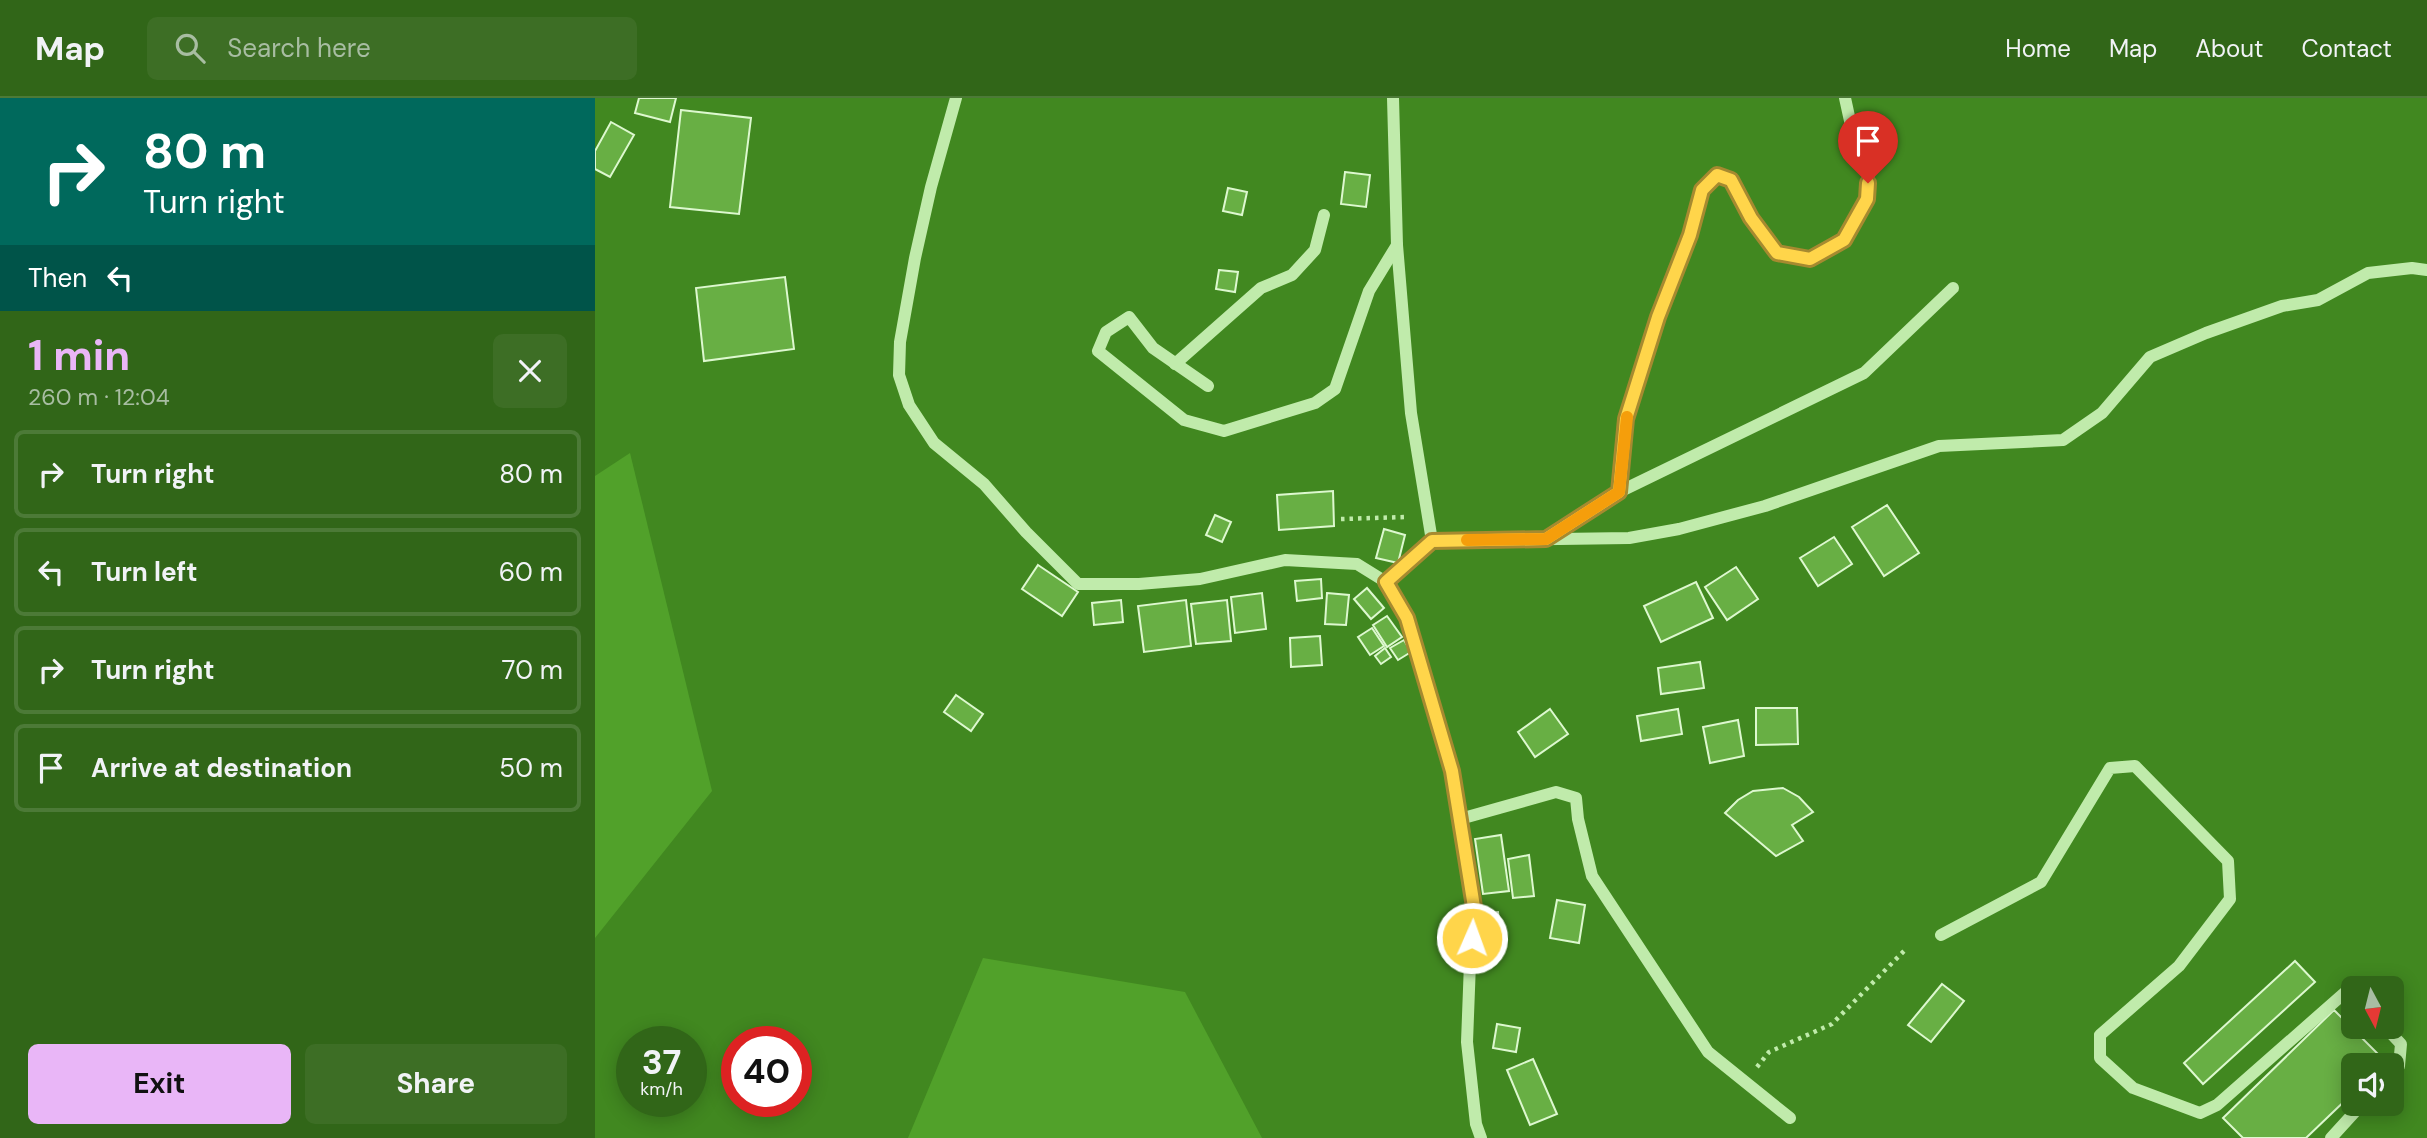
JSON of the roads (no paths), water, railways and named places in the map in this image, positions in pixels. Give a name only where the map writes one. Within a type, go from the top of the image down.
[{"type":"street","points":[[956,98],[931,187],[900,342],[899,374],[909,405],[934,443],[984,484],[1078,584],[1139,584],[1200,579],[1285,560],[1357,564],[1386,582],[1407,618],[1452,771],[1475,913],[1467,1042],[1476,1124],[1481,1138]]},
{"type":"street","points":[[1393,98],[1397,245],[1411,413],[1432,541]]},
{"type":"street","points":[[1619,492],[1626,419],[1658,317],[1690,235],[1702,190],[1717,175],[1731,180],[1751,218],[1777,253],[1810,259],[1844,240],[1867,199],[1869,167],[1852,131],[1845,98]]},
{"type":"street","points":[[1175,364],[1261,288],[1292,275],[1315,250],[1324,215]]},
{"type":"street","points":[[1208,386],[1153,348],[1129,317],[1106,332],[1098,351],[1184,420],[1224,431],[1315,403],[1335,388],[1369,291],[1397,245]]},
{"type":"street","points":[[1386,582],[1432,541],[1629,538],[1679,529],[1765,506],[1939,446],[2063,440],[2102,413],[2150,357],[2206,333],[2283,306],[2318,300],[2368,273],[2412,268],[2427,270]]},
{"type":"street","points":[[1546,539],[1619,492],[1864,373],[1953,288]]},
{"type":"street","points":[[1941,934],[2041,882],[2109,768],[2135,766],[2228,861],[2229,899],[2179,966],[2100,1035],[2101,1058],[2133,1088],[2200,1113],[2217,1105],[2341,996]]},
{"type":"street","points":[[1460,819],[1556,792],[1576,798],[1578,819],[1592,876],[1708,1052],[1790,1118]]},
{"type":"street","points":[[2330,1138],[2351,1116]]}]
